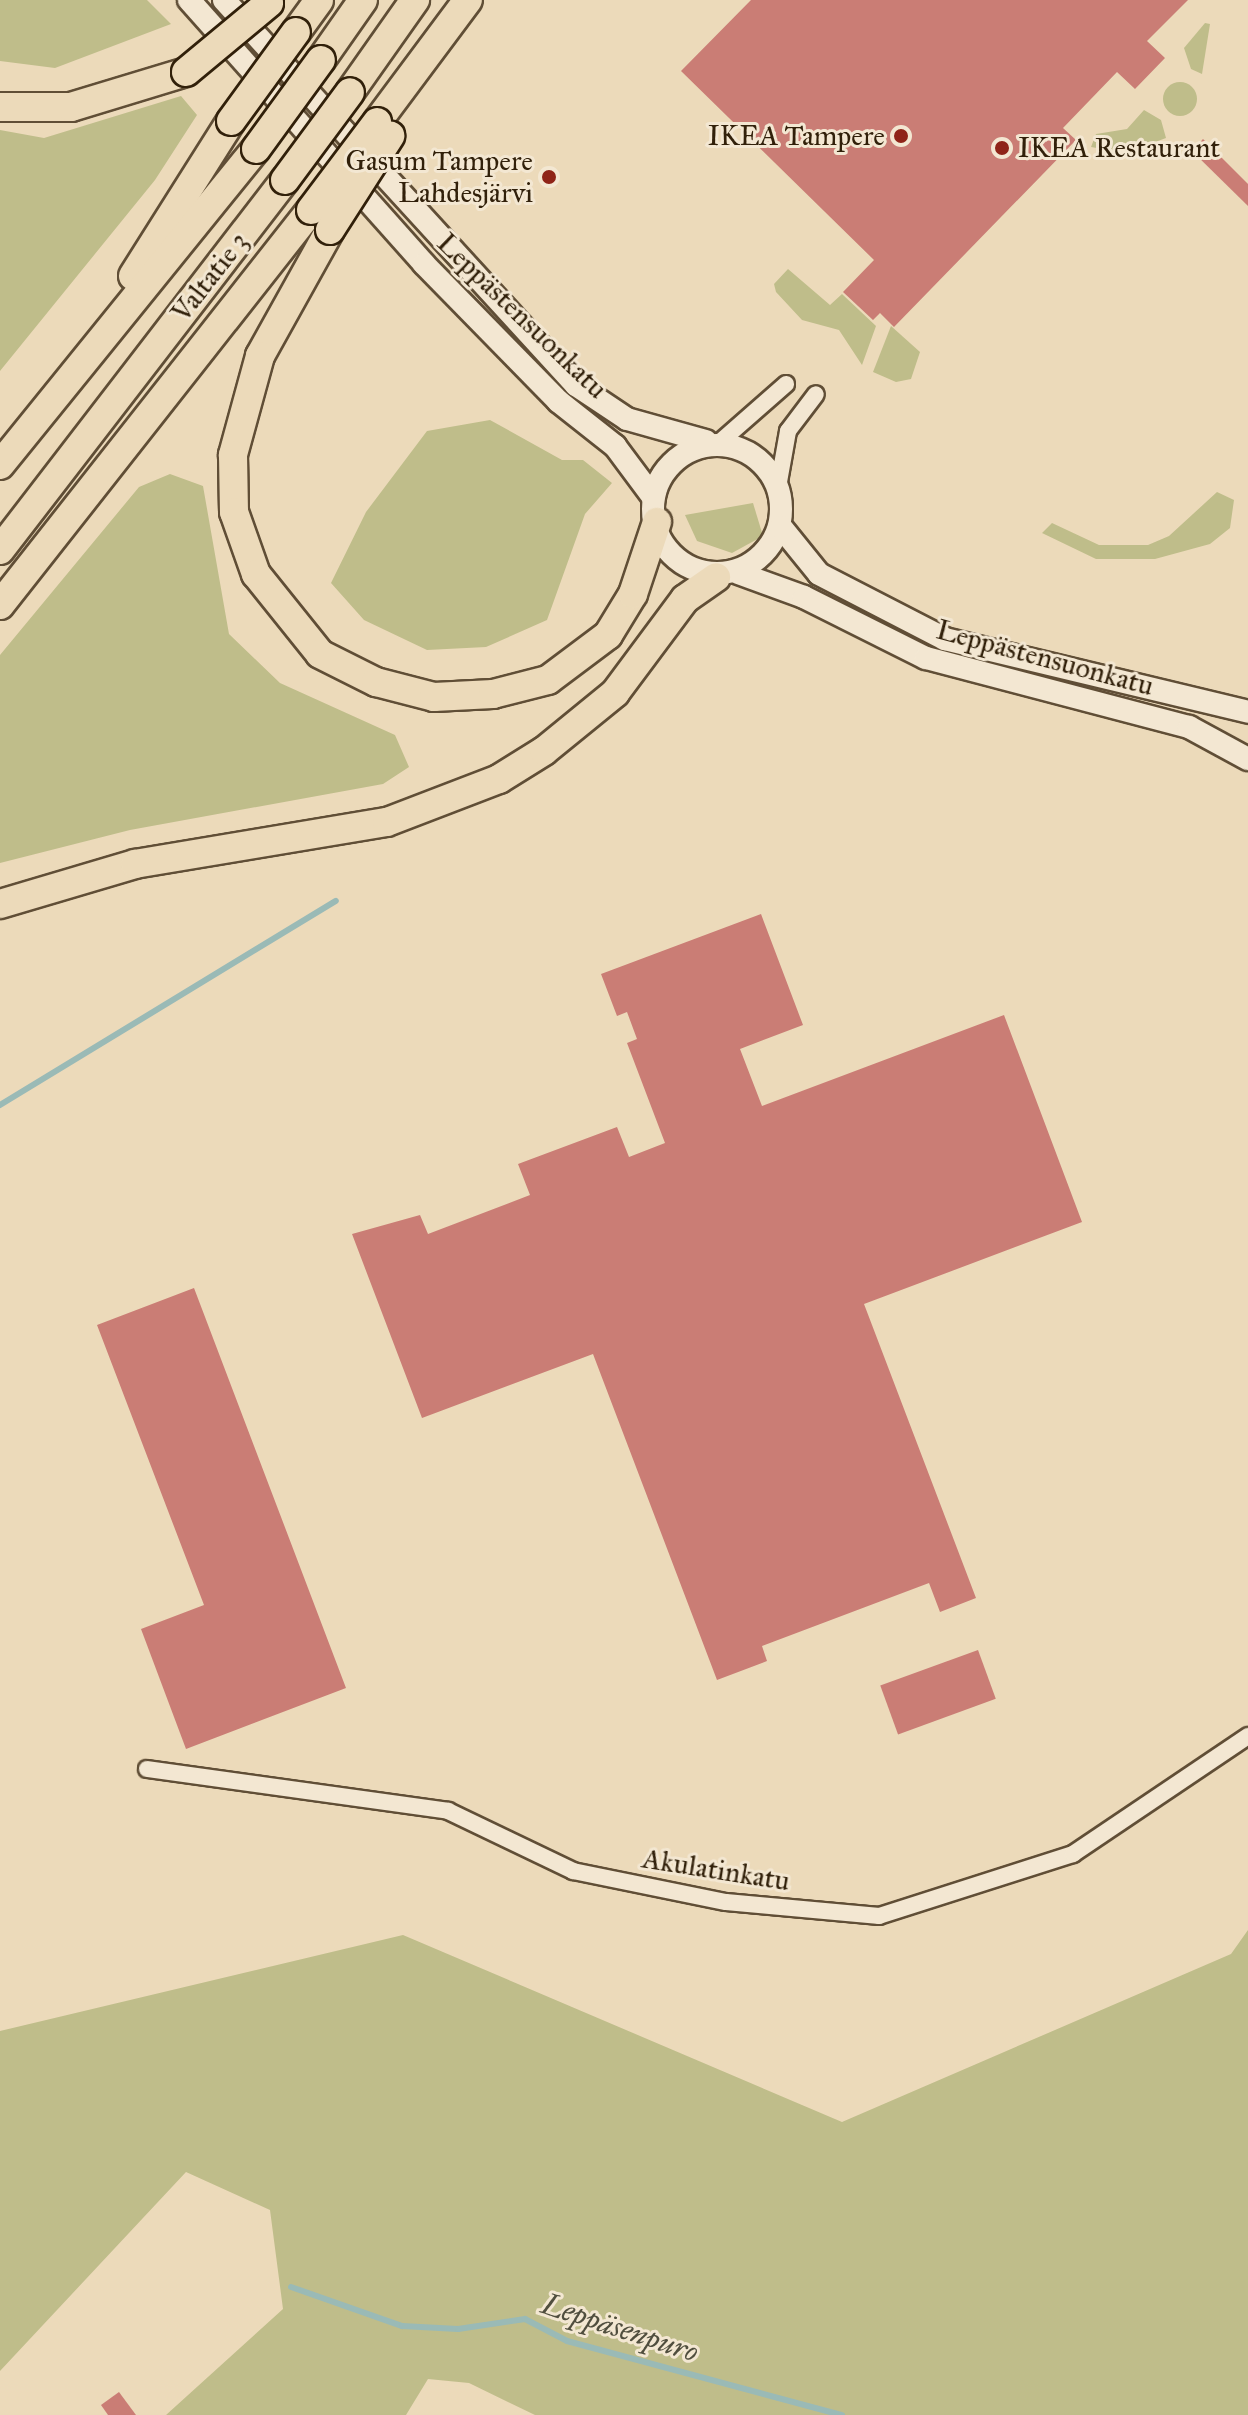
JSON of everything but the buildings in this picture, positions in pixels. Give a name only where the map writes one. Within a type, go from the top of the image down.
[{"type":"highway","points":[[61,388],[231,121],[319,0]]},
{"type":"highway","name":"Valtatie 3","points":[[0,465],[256,149],[363,0]]},
{"type":"highway","name":"Valtatie 3","points":[[0,550],[285,180],[415,0]]},
{"type":"highway","points":[[0,107],[71,107],[186,72],[270,1]]},
{"type":"highway","points":[[0,605],[320,220],[463,6]]},
{"type":"highway","points":[[320,220],[260,356],[233,455],[234,512],[256,574],[320,654],[376,682],[434,697],[493,694],[548,680],[608,635],[633,594],[655,510]]},
{"type":"highway","points":[[0,904],[135,864],[387,822],[499,779],[544,751],[615,693],[685,599],[727,575]]},
{"type":"main road","name":"Leppästensuonkatu","points":[[189,0],[424,264],[532,376],[615,446],[655,510]]},
{"type":"main road","name":"Leppästensuonkatu","points":[[224,0],[576,385],[627,419],[713,442]]},
{"type":"main road","points":[[713,442],[755,459],[777,493],[781,527],[762,559],[727,575],[681,557],[655,510],[670,461],[713,442]]},
{"type":"main road","name":"Leppästensuonkatu","points":[[781,527],[819,574],[945,639],[1248,712]]},
{"type":"main road","name":"Leppästensuonkatu","points":[[727,575],[804,597],[926,658],[1189,727],[1248,759]]},
{"type":"street","points":[[713,442],[786,384]]},
{"type":"street","points":[[777,493],[788,431],[816,394]]},
{"type":"street","name":"Akulatinkatu","points":[[147,1769],[448,1811],[573,1871],[726,1902],[879,1916],[1073,1854],[1248,1736]]},
{"type":"shaded area","points":[[0,0],[147,0],[171,24],[55,68],[0,61]]},
{"type":"shaded area","points":[[1205,23],[1210,24],[1202,74],[1191,69],[1184,48]]},
{"type":"shaded area","points":[[1180,82],[1192,87],[1197,99],[1192,111],[1180,116],[1168,111],[1163,99],[1168,87]]},
{"type":"shaded area","points":[[181,96],[197,115],[155,180],[0,371],[0,130],[44,138]]},
{"type":"shaded area","points":[[1144,110],[1161,120],[1166,138],[1126,153],[1091,147],[1096,134],[1127,129]]},
{"type":"shaded area","points":[[788,269],[830,305],[842,294],[876,326],[862,365],[839,330],[802,320],[776,292],[774,284]]},
{"type":"shaded area","points":[[891,326],[920,352],[911,379],[896,382],[873,372]]},
{"type":"shaded area","points":[[490,420],[562,460],[583,460],[612,483],[585,514],[547,620],[486,647],[427,650],[364,620],[331,583],[366,512],[427,431]]},
{"type":"shaded area","points":[[170,474],[203,486],[229,634],[280,683],[395,735],[409,767],[383,784],[130,830],[0,863],[0,655],[139,487]]},
{"type":"shaded area","points":[[1217,492],[1234,500],[1230,528],[1210,544],[1155,559],[1096,559],[1042,533],[1052,523],[1099,545],[1148,545],[1169,536]]},
{"type":"shaded area","points":[[753,503],[763,536],[732,553],[697,541],[685,515]]},
{"type":"shaded area","points":[[1248,1930],[1248,2415],[535,2415],[469,2383],[428,2379],[406,2415],[166,2415],[283,2309],[270,2210],[186,2172],[0,2371],[0,2031],[403,1935],[842,2122],[1231,1954]]},
{"type":"waterway","points":[[0,1105],[336,901]]},
{"type":"waterway","name":"Leppäsenpuro","points":[[291,2287],[402,2326],[458,2329],[525,2319],[567,2341],[842,2415]]},
{"type":"place","name":"IKEA Tampere","points":[[901,136]]},
{"type":"place","name":"IKEA Restaurant","points":[[1002,148]]},
{"type":"place","name":"Gasum Tampere Lahdesjärvi","points":[[549,177]]}]
